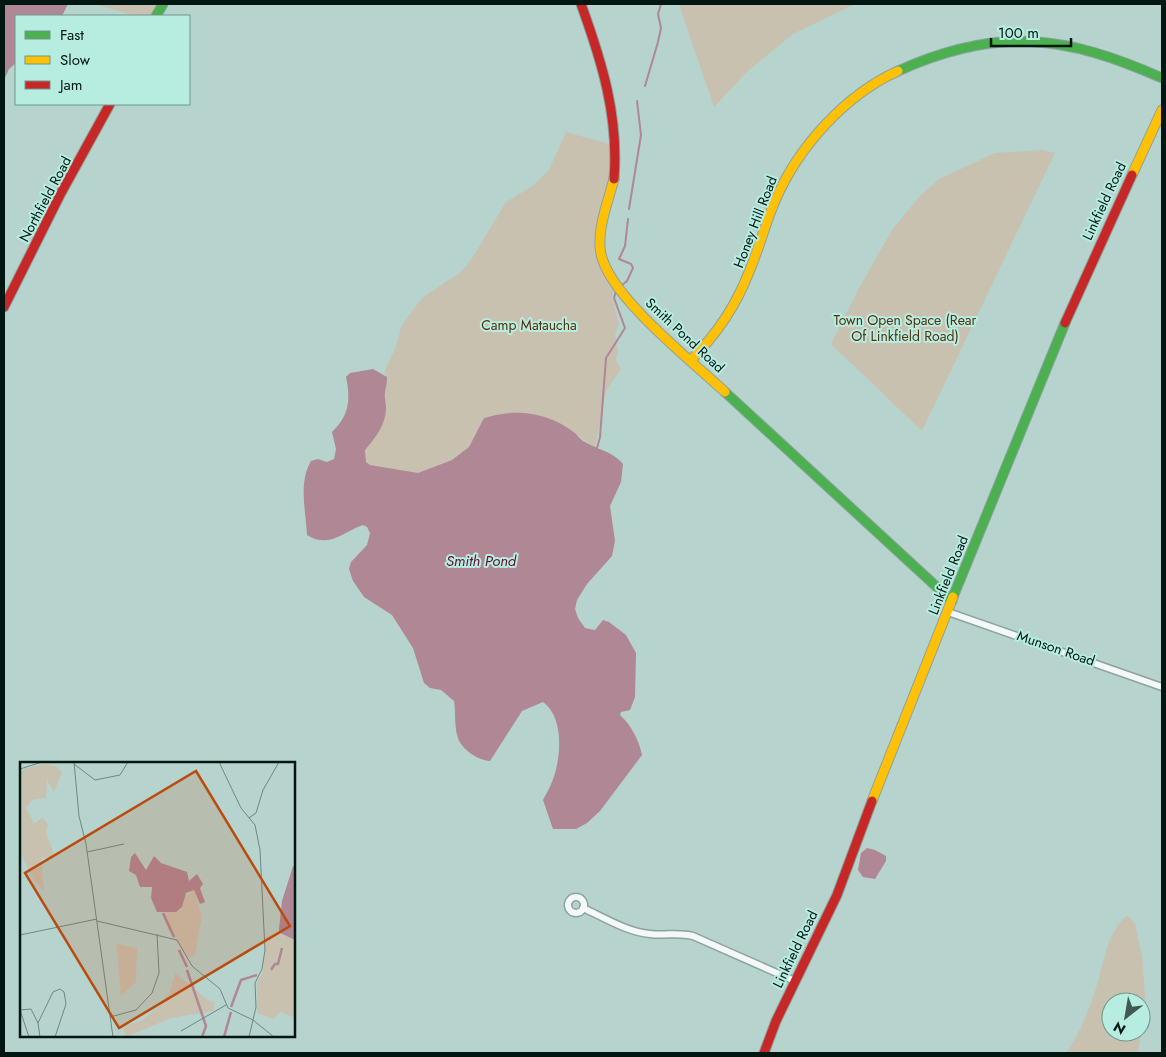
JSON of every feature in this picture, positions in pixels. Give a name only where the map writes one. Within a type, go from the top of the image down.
[{"type":"street","points":[[157,15],[163,4]]},
{"type":"street","name":"Smith Pond Road","points":[[580,4],[602,63],[613,113],[614,178],[600,237],[603,262],[618,287],[638,310],[691,360],[952,601]]},
{"type":"street","name":"Honey Hill Road","points":[[691,360],[718,329],[736,303],[750,272],[774,203],[798,158],[829,120],[848,102],[876,83],[912,64],[954,49],[1022,40],[1050,42],[1077,47],[1125,62],[1162,78]]},
{"type":"street","name":"Northfield Road","points":[[4,307],[61,193],[109,105]]},
{"type":"street","name":"Linkfield Road","points":[[764,1053],[776,1021],[837,896],[904,717],[1078,292],[1162,110]]},
{"type":"street","name":"Munson Road","points":[[948,612],[1162,686]]},
{"type":"street","points":[[583,908],[637,932],[650,934],[679,933],[693,936],[795,981]]},
{"type":"green space","points":[[94,4],[157,4],[151,15],[132,15]]},
{"type":"green space","points":[[679,4],[855,4],[793,34],[748,71],[714,107]]},
{"type":"green space","name":"Camp Mataucha","points":[[566,132],[613,145],[612,180],[603,213],[604,273],[614,290],[612,297],[619,324],[615,334],[618,352],[616,360],[621,369],[606,391],[595,447],[566,428],[546,418],[515,413],[484,418],[469,447],[452,460],[418,474],[370,465],[366,462],[365,449],[375,438],[386,408],[384,394],[387,377],[384,372],[396,347],[401,327],[423,297],[461,272],[471,260],[506,202],[531,187],[549,170]]},
{"type":"green space","name":"Town Open Space (Rear Of Linkfield Road)","points":[[1042,150],[1055,153],[922,431],[831,344],[858,290],[892,230],[920,196],[939,179],[995,153]]},
{"type":"green space","points":[[1127,915],[1135,923],[1142,956],[1145,992],[1101,992],[1101,1042],[1140,1042],[1138,1053],[1066,1053],[1090,1007],[1106,952],[1112,936]]},
{"type":"water","points":[[4,4],[68,4],[62,15],[15,15],[15,64],[9,69],[4,80]]},
{"type":"water","name":"Smith Pond","points":[[373,369],[387,377],[385,394],[386,414],[382,426],[365,450],[366,462],[370,465],[418,473],[452,460],[469,447],[484,418],[508,413],[531,414],[554,420],[575,433],[583,441],[615,456],[623,464],[621,482],[610,506],[615,541],[612,556],[587,584],[577,600],[575,609],[578,618],[585,628],[595,630],[603,620],[609,622],[626,635],[636,653],[635,697],[630,710],[621,712],[620,715],[634,733],[642,755],[600,811],[587,823],[576,829],[553,829],[543,800],[555,773],[559,751],[558,729],[550,709],[543,702],[522,711],[490,761],[471,754],[463,747],[458,738],[454,701],[441,690],[430,688],[424,683],[413,648],[392,615],[364,597],[353,581],[349,569],[351,562],[367,545],[370,533],[367,527],[363,525],[329,540],[315,539],[307,535],[304,488],[307,470],[311,461],[318,459],[327,462],[334,459],[336,449],[332,432],[342,420],[347,407],[346,377],[350,373]]},
{"type":"water","points":[[867,848],[886,856],[886,861],[875,879],[863,877],[858,870],[861,853]]},
{"type":"waterway","points":[[645,86],[661,28],[658,14],[661,4]]},
{"type":"waterway","points":[[629,209],[641,135],[637,101]]},
{"type":"waterway","points":[[622,285],[627,281],[633,268],[631,264],[619,259],[625,246],[628,219]]},
{"type":"waterway","points":[[597,448],[600,437],[606,358],[625,328],[614,298],[616,291]]},
{"type":"traffic: fast","points":[[157,15],[163,4]]},
{"type":"traffic: fast","points":[[898,71],[967,47],[999,42],[1031,41],[1094,52],[1162,78]]},
{"type":"traffic: fast","points":[[953,597],[1065,323]]},
{"type":"traffic: fast","points":[[725,392],[952,601]]},
{"type":"traffic: slow","points":[[691,360],[717,330],[732,308],[753,263],[775,201],[796,161],[810,142],[842,108],[878,81],[898,71]]},
{"type":"traffic: slow","points":[[1132,175],[1162,110]]},
{"type":"traffic: slow","points":[[614,179],[603,217],[600,236],[601,254],[608,271],[635,308],[654,328],[725,392]]},
{"type":"traffic: slow","points":[[872,801],[953,597]]},
{"type":"traffic: jam","points":[[581,4],[596,47],[607,90],[614,134],[614,179]]},
{"type":"traffic: jam","points":[[4,307],[61,193],[109,105]]},
{"type":"traffic: jam","points":[[1065,323],[1132,175]]},
{"type":"traffic: jam","points":[[764,1053],[776,1021],[837,895],[872,801]]}]
